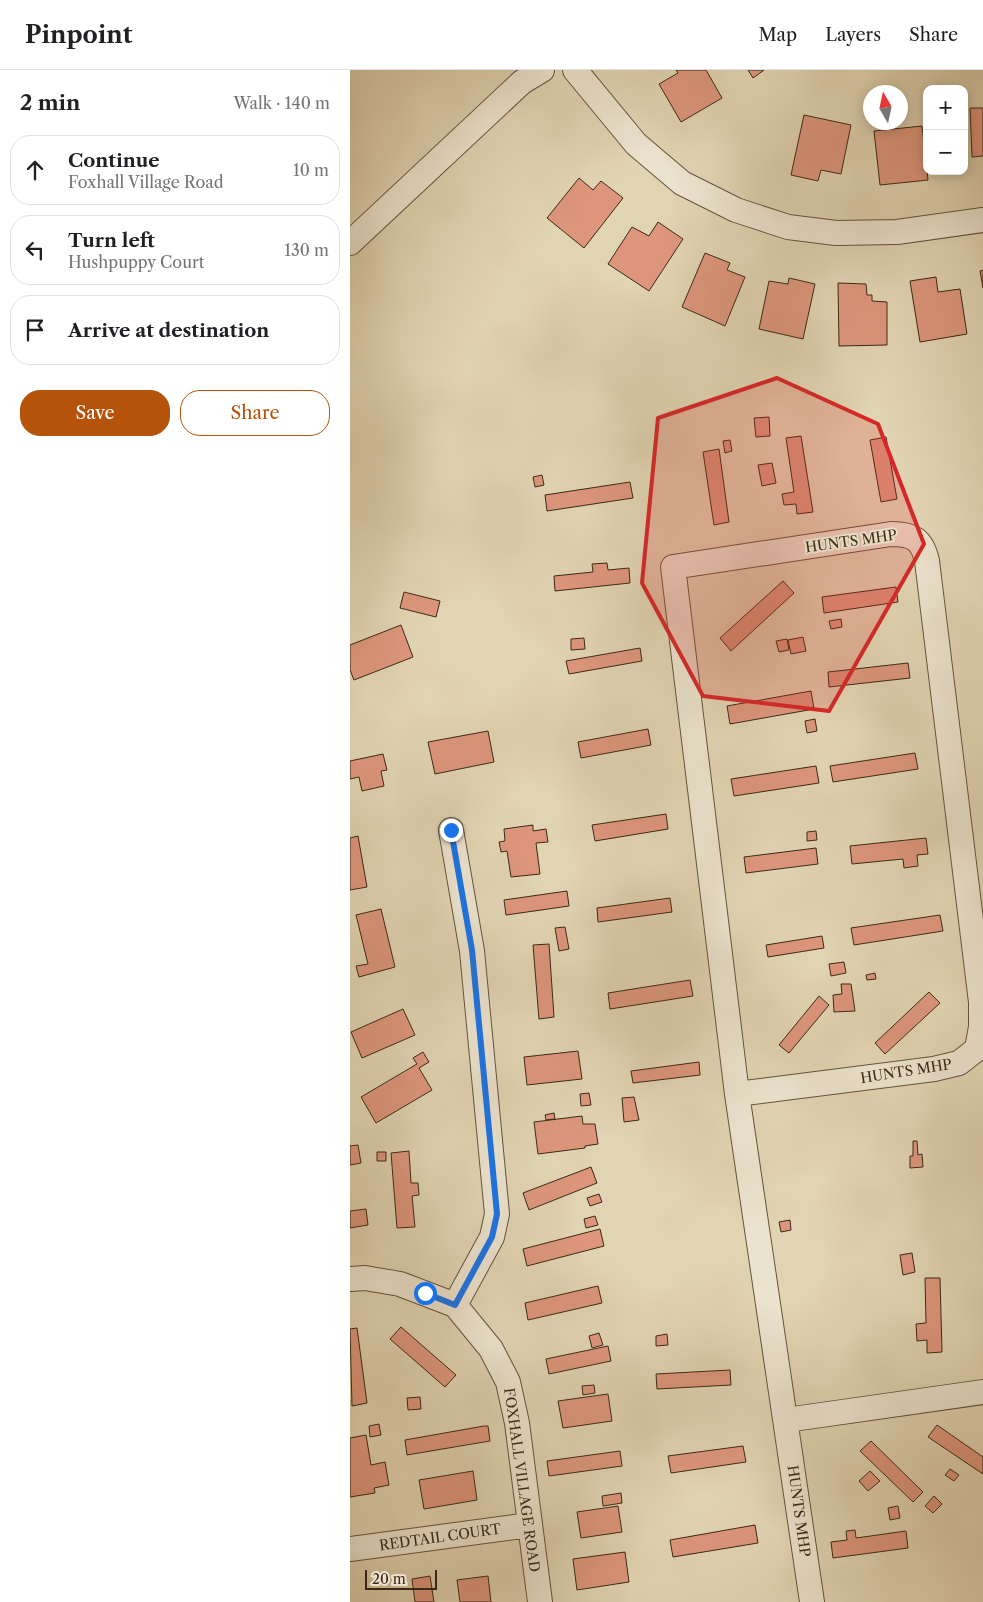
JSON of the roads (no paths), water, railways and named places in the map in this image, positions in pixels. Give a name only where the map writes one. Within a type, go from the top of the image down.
[{"type":"street","points":[[350,243],[522,82],[542,70]]},
{"type":"street","points":[[575,70],[636,144],[682,183],[736,210],[788,227],[836,233],[897,232],[983,220]]},
{"type":"street","name":"HUNTS MHP","points":[[737,1094],[934,1069],[960,1063],[977,1049],[981,1027],[980,1002],[927,561],[924,548],[917,539],[906,534],[891,534],[673,567],[737,1094],[812,1602]]},
{"type":"street","points":[[451,830],[472,950],[497,1214],[492,1237],[455,1305]]},
{"type":"street","name":"FOXHALL VILLAGE ROAD","points":[[350,1279],[365,1278],[400,1284],[455,1305],[491,1349],[508,1382],[517,1423],[540,1602]]},
{"type":"street","points":[[786,1420],[983,1392]]},
{"type":"street","name":"REDTAIL COURT","points":[[350,1550],[530,1525]]}]
